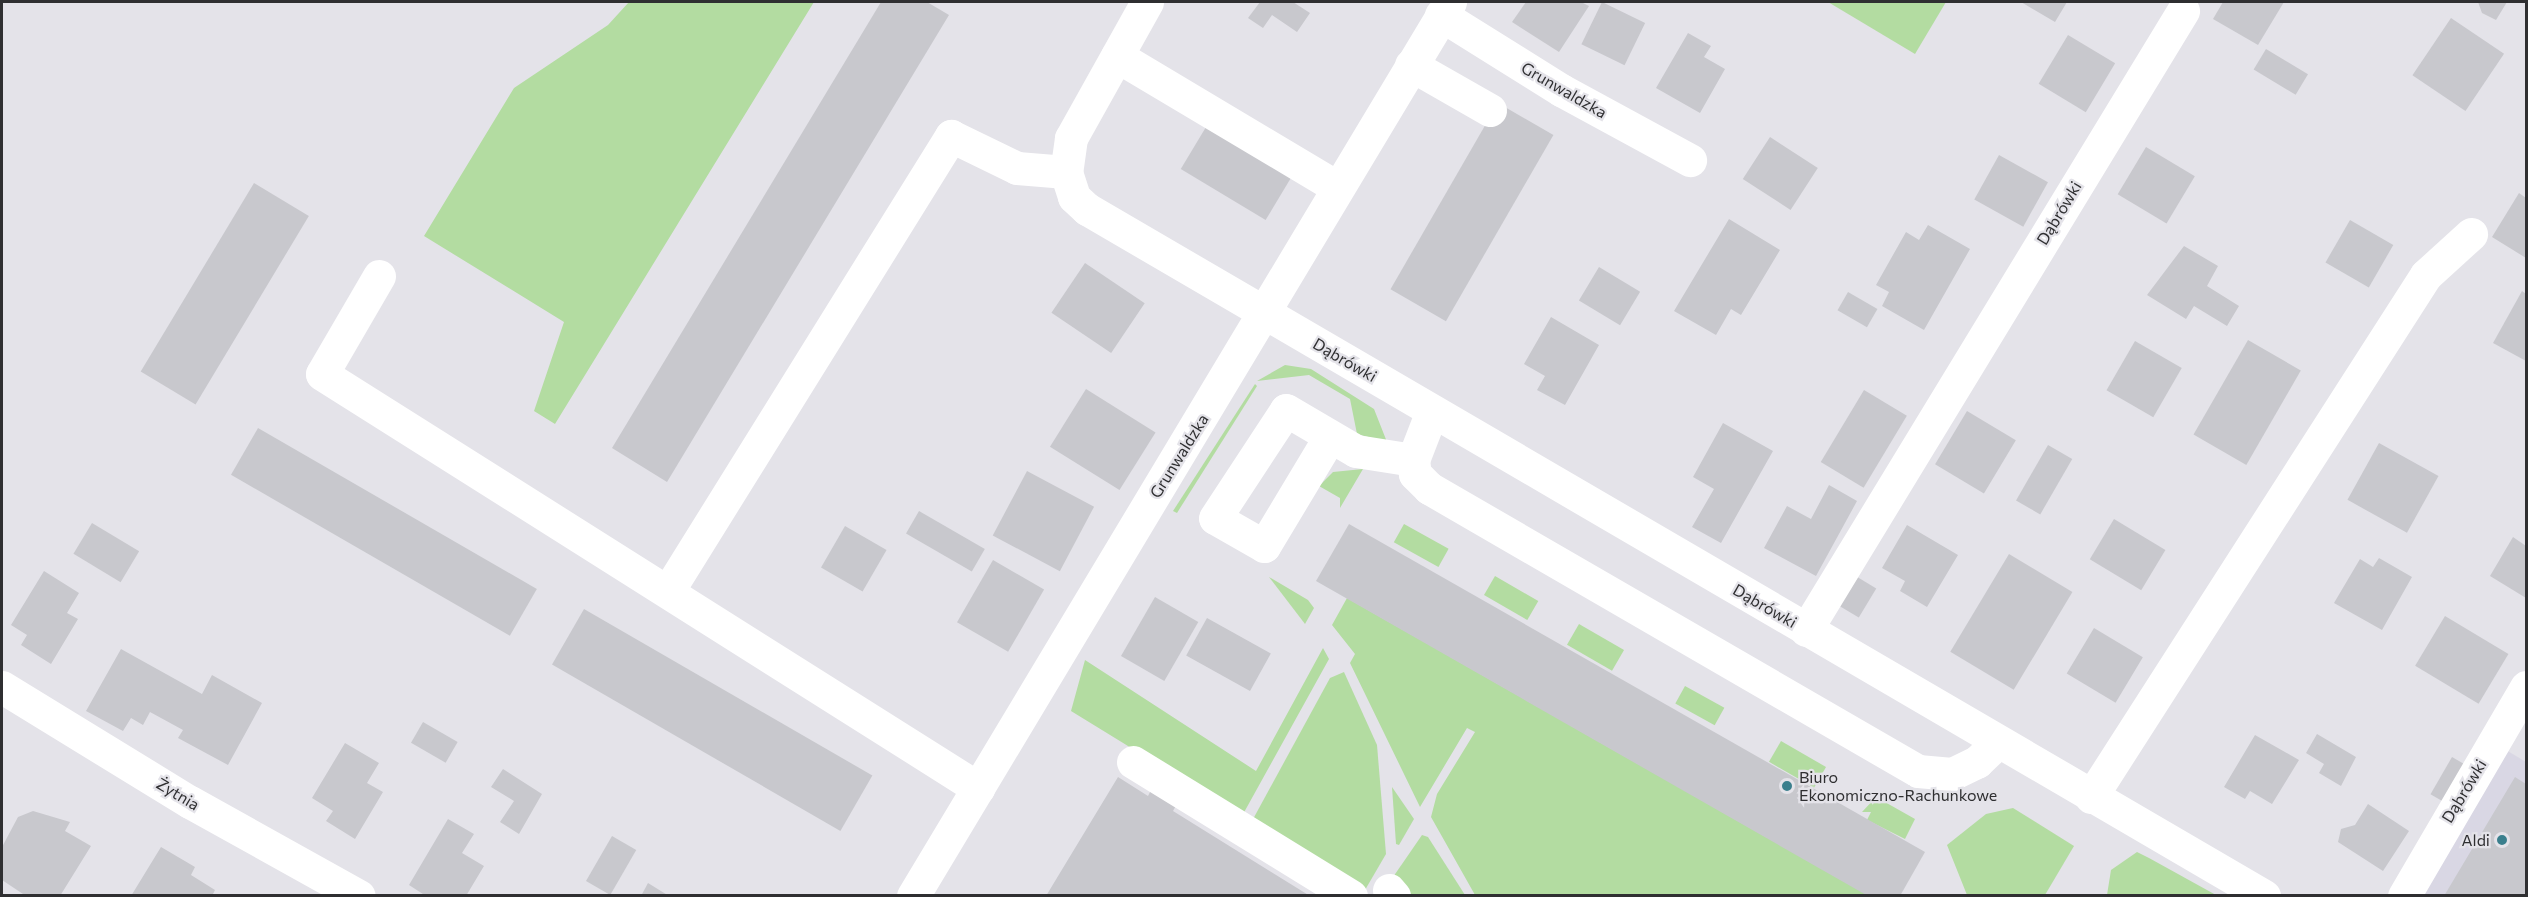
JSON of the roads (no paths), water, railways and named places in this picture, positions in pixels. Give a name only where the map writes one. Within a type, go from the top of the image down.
[{"type":"street","points":[[668,591],[951,136],[1017,168],[1066,172],[1075,129],[1147,2]]},
{"type":"street","name":"Grunwaldzka","points":[[913,896],[1265,314],[1337,187],[1446,8],[1561,90],[1690,160]]},
{"type":"street","name":"Dąbrówki","points":[[1806,630],[2183,11]]},
{"type":"street","points":[[1117,56],[1337,187]]},
{"type":"street","points":[[1411,64],[1490,110]]},
{"type":"street","name":"Dąbrówki","points":[[1066,172],[1074,197],[1095,215],[2264,896]]},
{"type":"street","points":[[2091,796],[2426,275],[2471,234]]},
{"type":"street","points":[[379,276],[322,374],[978,788]]},
{"type":"street","points":[[1432,411],[1413,459],[1419,480],[1429,488],[1918,771],[1952,774],[1977,762],[1997,742]]},
{"type":"street","points":[[1329,438],[1379,457],[1413,459]]},
{"type":"street","name":"Żytnia","points":[[2,687],[190,802],[359,896]]},
{"type":"street","name":"Dąbrówki","points":[[2404,896],[2526,687]]},
{"type":"street","points":[[1133,762],[1351,896]]},
{"type":"place","name":"Biuro Ekonomiczno-Rachunkowe","points":[[1787,786]]},
{"type":"place","name":"Aldi","points":[[2502,840]]}]
